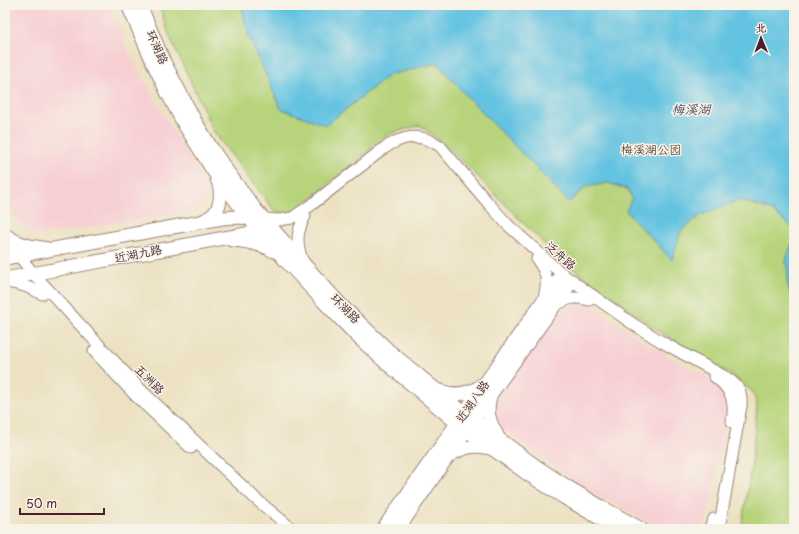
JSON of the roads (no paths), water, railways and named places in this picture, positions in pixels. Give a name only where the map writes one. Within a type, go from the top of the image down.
[{"type":"main road","name":"环湖路","points":[[128,5],[168,94],[184,124],[214,172],[252,213],[304,264],[341,305],[431,393]]},
{"type":"main road","name":"环湖路","points":[[140,5],[164,62],[195,121],[252,213]]},
{"type":"main road","points":[[204,221],[214,214],[219,207],[220,185],[214,172]]},
{"type":"main road","name":"近湖九路","points":[[10,255],[57,249],[252,213]]},
{"type":"main road","name":"环湖路","points":[[265,226],[285,260],[358,337],[384,361],[431,393],[496,444],[537,467],[611,513],[641,529]]},
{"type":"main road","name":"近湖九路","points":[[5,279],[210,240],[265,226]]},
{"type":"main road","points":[[210,240],[230,239],[261,244],[285,260]]},
{"type":"main road","name":"近湖八路","points":[[398,529],[444,452],[465,421],[486,381],[566,280]]},
{"type":"main road","name":"近湖八路","points":[[465,421],[491,394],[549,303]]},
{"type":"main road","points":[[486,381],[475,390],[466,393],[431,393],[445,427],[444,452],[458,450],[468,446],[496,444],[493,428],[489,418],[489,402],[491,394]]},
{"type":"main road","name":"环湖路","points":[[496,444],[526,473],[618,529]]},
{"type":"main road","name":"近湖八路","points":[[383,529],[444,452]]},
{"type":"street","name":"泛舟路","points":[[265,226],[279,220],[292,218],[395,141],[408,138],[420,138],[432,141],[440,146],[508,225],[589,300],[641,336],[712,375],[726,387],[730,393],[733,406],[733,417],[716,526]]},
{"type":"street","name":"泛舟路","points":[[265,226],[290,225],[301,220],[396,148],[405,145],[420,144],[434,149],[490,212],[537,260],[633,324],[732,381],[736,385],[740,392],[741,406],[716,526]]},
{"type":"street","points":[[252,213],[275,218],[292,218]]},
{"type":"street","points":[[304,264],[299,250],[298,231],[305,216]]},
{"type":"street","points":[[5,234],[13,240],[25,244],[57,249]]},
{"type":"street","name":"五洲路","points":[[5,234],[10,255],[54,296],[141,390],[257,500],[292,529]]},
{"type":"street","points":[[537,260],[545,270],[549,303],[572,298],[589,300]]},
{"type":"street","points":[[54,296],[48,280],[51,276],[64,267]]},
{"type":"street","name":"五洲路","points":[[29,274],[42,294],[136,396],[253,506],[281,529]]},
{"type":"street","points":[[5,282],[12,282],[27,286],[42,294]]},
{"type":"water","name":"梅溪湖","points":[[241,5],[794,5],[794,229],[771,210],[740,200],[701,215],[681,231],[672,260],[626,211],[632,198],[627,189],[608,183],[586,187],[569,202],[437,63],[389,75],[326,125],[281,109],[249,37]]},
{"type":"water","points":[[794,242],[794,305],[787,283],[788,265],[785,264],[790,248]]},
{"type":"park label","name":"梅溪湖公园","points":[[651,149]]}]
